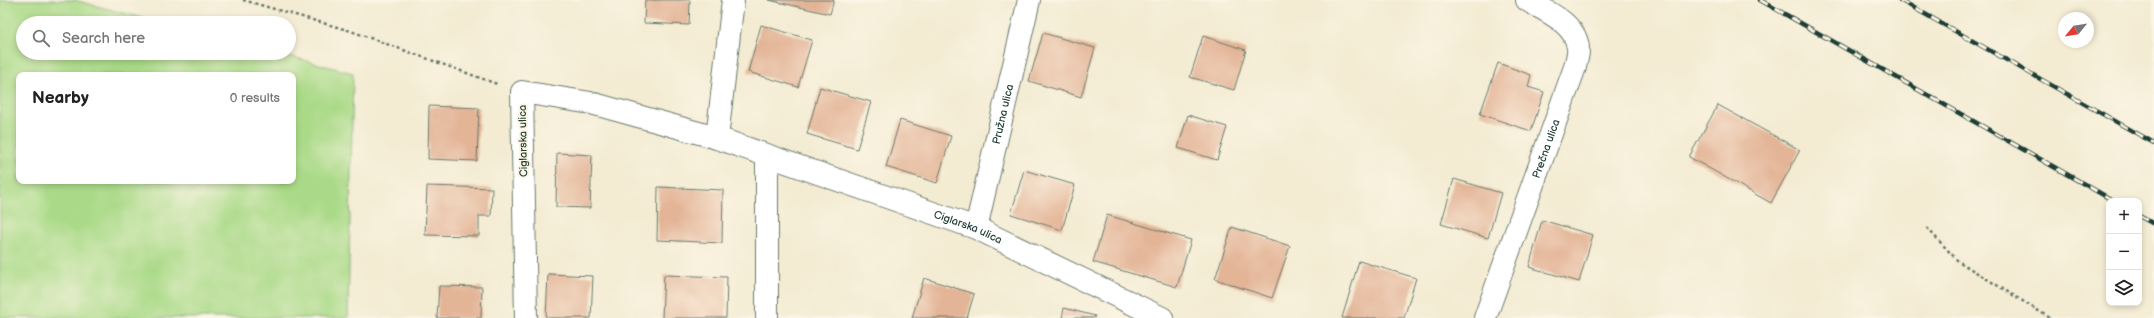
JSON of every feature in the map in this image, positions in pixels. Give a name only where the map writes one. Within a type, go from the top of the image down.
[{"type":"street","points":[[717,138],[733,0]]},
{"type":"street","name":"Pružna ulica","points":[[976,228],[1029,0]]},
{"type":"street","name":"Prečna ulica","points":[[1486,318],[1575,67],[1578,48],[1570,29],[1553,15],[1527,0]]},
{"type":"street","name":"Ciglarska ulica","points":[[526,318],[522,92],[591,103],[717,138],[976,228],[1162,318]]},
{"type":"street","points":[[767,155],[767,318]]},
{"type":"path","points":[[244,0],[350,31],[522,92]]},
{"type":"path","points":[[1927,228],[1958,261],[2050,318]]},
{"type":"green space","points":[[0,0],[74,0],[135,16],[16,16],[16,60],[296,60],[296,58],[353,73],[348,318],[0,318]]},
{"type":"building","points":[[645,0],[690,0],[689,25],[644,23]]},
{"type":"building","points":[[769,0],[834,0],[830,14]]},
{"type":"building","points":[[761,25],[812,40],[798,87],[748,72]]},
{"type":"building","points":[[1043,33],[1095,48],[1081,97],[1029,81]]},
{"type":"building","points":[[1203,36],[1246,50],[1234,90],[1190,77]]},
{"type":"building","points":[[1498,63],[1531,75],[1528,87],[1544,92],[1531,131],[1480,114]]},
{"type":"building","points":[[820,87],[871,102],[857,149],[807,134]]},
{"type":"building","points":[[1718,105],[1800,150],[1771,203],[1689,157]]},
{"type":"building","points":[[429,106],[479,108],[477,161],[428,159]]},
{"type":"building","points":[[1188,115],[1227,127],[1217,160],[1178,148]]},
{"type":"building","points":[[900,120],[951,136],[937,183],[886,167]]},
{"type":"building","points":[[557,153],[592,155],[590,208],[556,207]]},
{"type":"building","points":[[1024,170],[1075,185],[1062,230],[1011,214]]},
{"type":"building","points":[[1454,179],[1501,193],[1488,238],[1441,224]]},
{"type":"building","points":[[427,186],[492,188],[491,216],[479,216],[479,236],[425,235]]},
{"type":"building","points":[[658,187],[723,190],[722,243],[657,240]]},
{"type":"building","points":[[1107,215],[1191,240],[1177,287],[1093,262]]},
{"type":"building","points":[[1542,220],[1593,235],[1579,282],[1529,267]]},
{"type":"building","points":[[1232,227],[1290,246],[1272,298],[1215,279]]},
{"type":"building","points":[[1359,261],[1416,278],[1404,318],[1342,318]]},
{"type":"building","points":[[548,274],[593,276],[591,318],[546,318]]},
{"type":"building","points":[[664,275],[727,277],[726,318],[662,318]]},
{"type":"building","points":[[924,278],[974,294],[967,318],[912,318]]},
{"type":"building","points":[[439,286],[482,287],[481,318],[437,318]]},
{"type":"building","points":[[1064,308],[1095,316],[1094,318],[1062,318]]},
{"type":"railway","points":[[1760,0],[2109,198]]},
{"type":"railway","points":[[1900,0],[2154,143]]},
{"type":"railway","points":[[2142,218],[2154,224]]}]
